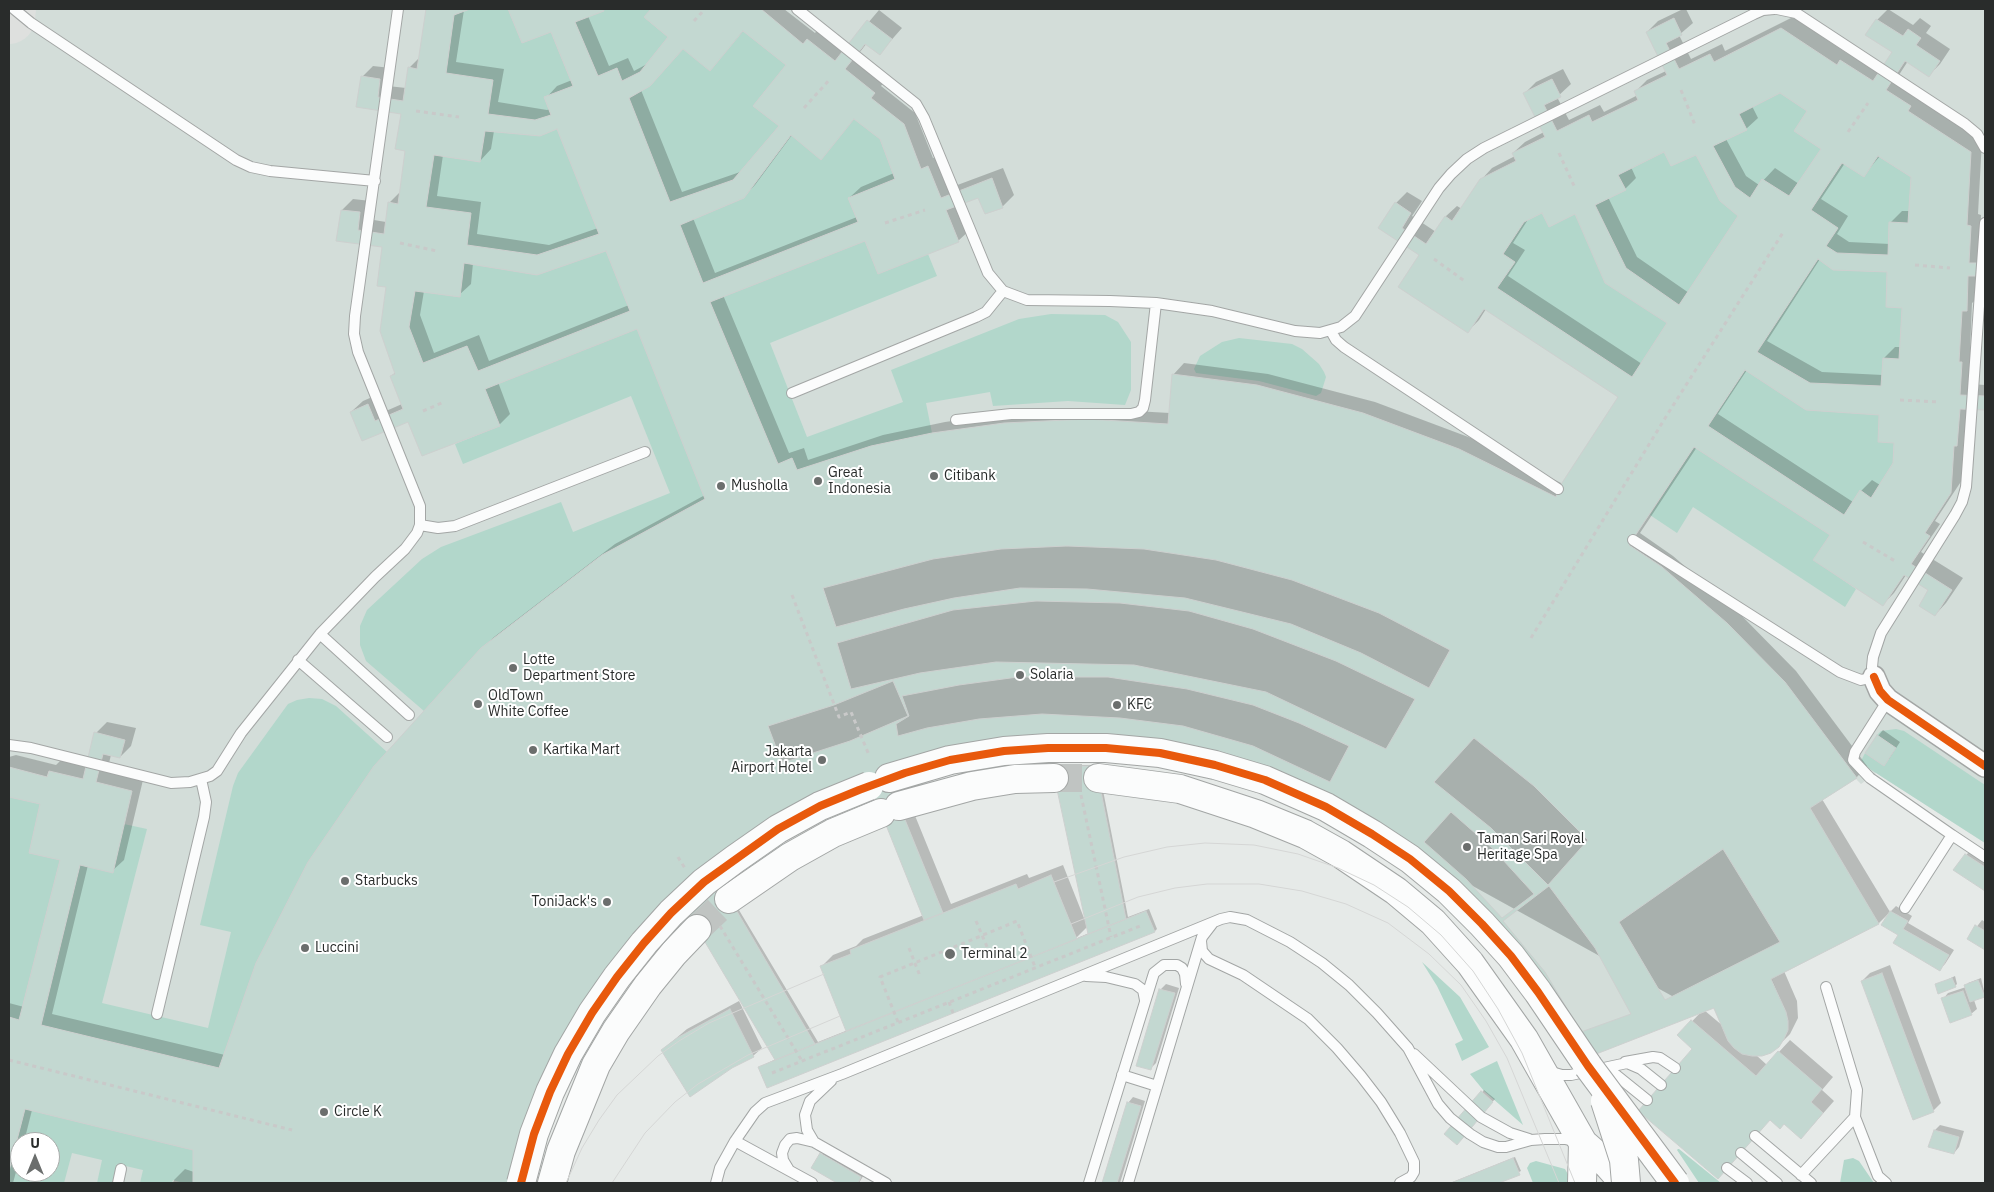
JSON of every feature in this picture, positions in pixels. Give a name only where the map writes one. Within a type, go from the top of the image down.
[{"type":"street","points":[[1874,677],[1880,690],[1888,700],[1985,766]]},
{"type":"street","points":[[521,1183],[534,1134],[550,1092],[568,1054],[607,991],[644,943],[671,913],[704,882],[778,829],[820,806],[879,782],[950,760],[1004,751],[1048,748],[1106,748],[1160,753],[1215,765],[1265,780],[1326,807],[1410,859],[1449,892],[1511,956],[1675,1183]]},
{"type":"street","points":[[552,1183],[561,1151],[596,1065],[616,1031],[674,952],[790,857],[833,833],[890,809],[972,786],[1016,780],[1077,781],[1180,789],[1219,801],[1305,834],[1396,890],[1433,922],[1470,963],[1500,1004],[1536,1060],[1583,1144],[1607,1164],[1625,1183]]},
{"type":"street","points":[[1592,1068],[1616,1132],[1624,1160],[1625,1183]]},
{"type":"street","points":[[1582,1183],[1583,1144]]},
{"type":"lane","points":[[14,9],[55,39],[228,154],[251,167],[270,171],[375,181]]},
{"type":"lane","points":[[9,745],[31,748],[171,783],[201,780],[217,771],[241,733],[320,634],[375,577],[406,549],[417,533],[420,525],[420,506],[358,352],[354,334],[398,9]]},
{"type":"lane","points":[[797,9],[916,104],[930,132],[988,273],[1004,291],[1027,300],[1110,301],[1156,304],[1212,311],[1301,332],[1320,333],[1331,331],[1349,322],[1356,316],[1439,188],[1467,159],[1484,148],[1763,10],[1776,9],[1796,12],[1965,124],[1977,134],[1985,148]]},
{"type":"lane","points":[[1633,540],[1840,672],[1860,680],[1874,677],[1873,657],[1881,633],[1955,515],[1962,502],[1966,487],[1985,223]]},
{"type":"lane","points":[[792,393],[976,317],[986,312],[1004,291]]},
{"type":"lane","points":[[956,420],[1011,414],[1131,414],[1139,412],[1143,408],[1145,400],[1156,304]]},
{"type":"lane","points":[[1331,331],[1336,340],[1344,347],[1558,488]]},
{"type":"lane","points":[[420,525],[438,528],[455,526],[645,452]]},
{"type":"lane","points":[[320,634],[409,715]]},
{"type":"lane","points":[[298,660],[387,737]]},
{"type":"lane","points":[[1888,700],[1855,752],[1853,760],[1870,778],[1985,856]]},
{"type":"lane","points":[[156,1014],[204,817],[206,802],[201,780]]},
{"type":"lane","points":[[1905,908],[1952,835]]},
{"type":"lane","points":[[716,1183],[720,1168],[735,1140],[755,1112],[765,1103],[842,1074],[1215,921],[1230,918],[1247,920],[1298,947],[1322,963],[1349,985],[1408,1048],[1481,1116],[1510,1133],[1531,1140]]},
{"type":"lane","points":[[1128,1183],[1201,941],[1206,930],[1215,921]]},
{"type":"lane","points":[[1201,941],[1202,951],[1208,959],[1243,975],[1308,1019],[1361,1076],[1382,1102],[1414,1162],[1414,1172],[1411,1177],[1400,1183]]},
{"type":"lane","points":[[1088,1183],[1154,973],[1164,965],[1171,964],[1182,968],[1187,980],[1186,988]]},
{"type":"lane","points":[[1080,977],[1106,977],[1135,984],[1143,990],[1145,1002]]},
{"type":"lane","points":[[1826,987],[1857,1090],[1855,1117],[1878,1176],[1886,1183]]},
{"type":"lane","points":[[1408,1048],[1438,1104],[1450,1118],[1483,1142],[1498,1147],[1506,1147],[1531,1140],[1565,1139],[1583,1144]]},
{"type":"lane","points":[[1619,1064],[1652,1057],[1667,1062],[1675,1068]]},
{"type":"lane","points":[[1536,1060],[1545,1069],[1562,1075],[1571,1075],[1592,1068],[1627,1063],[1642,1069],[1661,1085]]},
{"type":"lane","points":[[1592,1068],[1610,1071],[1647,1100]]},
{"type":"lane","points":[[814,1142],[805,1123],[805,1115],[810,1101],[827,1083],[842,1074]]},
{"type":"lane","points":[[1122,1075],[1156,1086]]},
{"type":"lane","points":[[1801,1175],[1855,1117]]},
{"type":"lane","points":[[1755,1136],[1811,1183]]},
{"type":"lane","points":[[792,1172],[783,1160],[782,1152],[790,1139],[797,1138],[814,1142],[867,1179],[886,1183]]},
{"type":"lane","points":[[735,1140],[812,1183]]},
{"type":"lane","points":[[1741,1152],[1777,1183]]},
{"type":"lane","points":[[1727,1168],[1747,1183]]},
{"type":"lane","points":[[118,1183],[121,1169]]},
{"type":"path","points":[[694,21],[705,9]]},
{"type":"path","points":[[804,108],[830,79]]},
{"type":"path","points":[[1681,90],[1695,124]]},
{"type":"path","points":[[1848,132],[1868,103]]},
{"type":"path","points":[[416,111],[459,117]]},
{"type":"path","points":[[1559,153],[1574,188]]},
{"type":"path","points":[[885,223],[925,210]]},
{"type":"path","points":[[1531,638],[1667,415],[1784,231]]},
{"type":"path","points":[[400,243],[437,250]]},
{"type":"path","points":[[1434,259],[1466,282]]},
{"type":"path","points":[[1915,265],[1950,268]]},
{"type":"path","points":[[1900,400],[1939,402]]},
{"type":"path","points":[[423,411],[444,402]]},
{"type":"path","points":[[1863,542],[1895,561]]},
{"type":"path","points":[[792,595],[839,717],[851,712],[869,756]]},
{"type":"path","points":[[1077,781],[1111,937]]},
{"type":"path","points":[[678,857],[688,874]]},
{"type":"path","points":[[715,917],[802,1061]]},
{"type":"path","points":[[976,921],[988,949]]},
{"type":"path","points":[[898,1022],[880,977],[1018,921],[1035,968]]},
{"type":"path","points":[[772,1073],[1140,926]]},
{"type":"path","points":[[909,948],[920,976]]},
{"type":"path","points":[[9,1060],[292,1130]]},
{"type":"shaded area","points":[[9,9],[1985,9],[1985,843],[1876,773],[1861,784],[1856,779],[1810,808],[1879,924],[1772,979],[1788,1021],[1788,1030],[1779,1047],[1762,1056],[1742,1054],[1728,1041],[1713,1008],[1586,1058],[1544,991],[1328,802],[1107,743],[868,780],[639,940],[517,1183],[9,1183]]},
{"type":"green space","points":[[470,9],[508,9],[522,43],[551,32],[573,86],[544,97],[551,115],[535,120],[488,114],[493,80],[446,73],[454,15]]},
{"type":"green space","points":[[603,9],[651,9],[645,18],[668,37],[640,72],[622,81],[617,68],[598,76],[575,22],[603,11]]},
{"type":"green space","points":[[743,31],[786,65],[753,106],[779,126],[733,180],[670,202],[629,98],[650,86],[683,49]]},
{"type":"green space","points":[[1780,93],[1807,111],[1794,131],[1821,149],[1789,196],[1762,179],[1750,198],[1735,187],[1713,146],[1747,130],[1739,114]]},
{"type":"green space","points":[[854,119],[880,139],[895,179],[848,198],[858,222],[703,283],[680,225],[744,198],[791,135],[821,159]]},
{"type":"green space","points":[[557,129],[599,234],[537,255],[467,245],[426,207],[434,155],[480,162],[485,131],[540,136]]},
{"type":"green space","points":[[1664,152],[1671,166],[1696,155],[1720,201],[1738,216],[1679,305],[1626,268],[1595,205],[1626,190],[1618,175]]},
{"type":"green space","points":[[1878,156],[1911,177],[1908,223],[1889,222],[1888,255],[1837,253],[1826,246],[1838,228],[1811,210],[1842,163]]},
{"type":"green space","points":[[1542,213],[1549,227],[1575,214],[1667,323],[1632,377],[1497,288],[1515,262],[1503,254],[1524,222]]},
{"type":"green space","points":[[865,241],[878,274],[928,254],[937,276],[770,343],[807,437],[903,402],[891,370],[1019,319],[1051,314],[1105,315],[1118,322],[1131,342],[1131,390],[1125,405],[1068,401],[993,406],[990,392],[926,403],[932,433],[871,446],[797,470],[792,458],[778,464],[710,302]]},
{"type":"green space","points":[[606,251],[630,311],[478,371],[467,346],[423,363],[409,327],[415,291],[460,297],[464,263],[537,275]]},
{"type":"green space","points":[[1818,259],[1833,270],[1887,272],[1886,307],[1902,308],[1899,359],[1883,358],[1881,386],[1810,383],[1757,352]]},
{"type":"green space","points":[[637,329],[705,499],[602,555],[481,648],[424,711],[366,661],[360,645],[360,626],[367,610],[422,559],[441,547],[561,502],[573,532],[670,493],[631,396],[463,464],[455,444],[500,426],[485,389]]},
{"type":"green space","points":[[1239,338],[1292,344],[1302,349],[1319,364],[1324,372],[1326,377],[1321,393],[1316,396],[1259,381],[1196,373],[1194,369],[1200,356],[1222,342]]},
{"type":"green space","points":[[1745,370],[1806,410],[1879,415],[1894,443],[1893,463],[1871,498],[1860,490],[1844,515],[1708,426]]},
{"type":"green space","points":[[1694,447],[1830,535],[1814,560],[1856,589],[1845,607],[1693,507],[1677,533],[1650,515]]},
{"type":"green space","points":[[309,698],[322,699],[336,706],[387,752],[374,766],[308,862],[256,963],[219,1068],[41,1025],[80,865],[124,824],[147,829],[102,1003],[208,1028],[231,932],[200,925],[233,786],[238,773],[288,704]]},
{"type":"green space","points":[[1896,729],[1904,731],[1985,785],[1985,843],[1862,764],[1861,761],[1865,753],[1883,765],[1895,748],[1877,735],[1881,731]]},
{"type":"green space","points":[[9,797],[40,804],[29,853],[60,860],[19,1020],[9,1017]]},
{"type":"green space","points":[[1422,962],[1460,997],[1489,1047],[1462,1061],[1455,1044],[1463,1040],[1437,986]]},
{"type":"green space","points":[[1497,1061],[1523,1125],[1484,1091],[1470,1074]]},
{"type":"green space","points":[[25,1109],[193,1150],[193,1183],[173,1180],[172,1183],[140,1183],[143,1170],[117,1164],[112,1183],[97,1183],[102,1160],[72,1153],[64,1183],[9,1183],[10,1167],[10,1182],[60,1182],[60,1132],[19,1132]]},
{"type":"green space","points":[[1679,1149],[1721,1183],[1699,1183]]},
{"type":"green space","points":[[1853,1158],[1859,1161],[1874,1183],[1840,1183],[1844,1160]]},
{"type":"green space","points":[[1536,1161],[1565,1169],[1570,1178],[1570,1183],[1533,1183],[1527,1168],[1530,1163]]},
{"type":"building","points":[[426,9],[470,9],[454,15],[446,73],[493,80],[488,114],[535,120],[551,115],[544,97],[573,86],[551,32],[522,43],[508,9],[603,9],[604,11],[575,22],[598,76],[617,68],[622,81],[640,72],[668,37],[644,17],[651,9],[761,9],[803,44],[807,39],[835,61],[867,20],[892,39],[880,55],[865,44],[845,69],[875,93],[871,98],[904,124],[921,169],[928,166],[941,198],[992,178],[1003,208],[985,214],[978,198],[946,210],[959,242],[878,274],[865,241],[710,302],[778,464],[792,458],[797,470],[871,446],[932,433],[1004,423],[1087,419],[1168,424],[1172,374],[1257,385],[1363,413],[1459,449],[1556,497],[1558,489],[1618,397],[1484,309],[1468,333],[1398,287],[1419,255],[1378,228],[1395,202],[1411,213],[1402,228],[1426,244],[1445,216],[1452,221],[1480,179],[1516,161],[1512,153],[1545,137],[1523,93],[1552,79],[1561,97],[1544,105],[1557,131],[1589,115],[1592,122],[1638,100],[1634,91],[1667,75],[1646,32],[1674,18],[1682,35],[1666,43],[1679,69],[1710,54],[1714,62],[1781,28],[1837,65],[1840,60],[1873,81],[1892,52],[1865,35],[1876,19],[1903,36],[1908,29],[1921,38],[1916,45],[1940,61],[1929,77],[1905,61],[1886,90],[1911,106],[1908,111],[1971,152],[1967,225],[1971,226],[1969,263],[1985,263],[1985,276],[1968,276],[1967,311],[1962,311],[1959,362],[1962,362],[1960,395],[1985,396],[1985,410],[1960,409],[1957,446],[1954,446],[1951,493],[1925,533],[1930,536],[1911,564],[1952,590],[1935,616],[1919,606],[1928,590],[1904,575],[1883,606],[1813,560],[1830,535],[1694,447],[1629,545],[1662,567],[1727,623],[1785,682],[1857,778],[1810,808],[1879,924],[1771,979],[1786,1012],[1788,1030],[1779,1047],[1771,1053],[1762,1056],[1752,1056],[1742,1054],[1734,1048],[1728,1041],[1714,1008],[1586,1058],[1544,991],[1328,802],[1107,743],[868,780],[639,940],[517,1183],[193,1183],[193,1150],[25,1109],[19,1132],[10,1132],[9,1171],[9,1017],[19,1020],[60,860],[29,853],[40,804],[9,797],[9,767],[47,777],[49,771],[83,779],[94,732],[125,740],[120,758],[103,754],[96,782],[132,791],[113,873],[80,865],[41,1025],[219,1068],[256,963],[308,862],[374,766],[481,648],[602,555],[705,499],[637,329],[485,389],[500,426],[422,456],[408,422],[362,441],[350,412],[368,404],[375,421],[403,409],[390,376],[395,374],[380,331],[386,287],[377,286],[382,247],[336,241],[341,210],[360,212],[358,230],[384,234],[388,202],[398,204],[405,151],[395,149],[401,114],[356,107],[361,76],[380,79],[378,97],[403,101],[408,67],[417,69]],"holes":[[[743,31],[786,65],[753,106],[779,126],[733,180],[670,202],[629,98],[650,86],[683,49],[710,71]],[[1780,93],[1807,111],[1794,131],[1821,149],[1789,196],[1762,179],[1750,198],[1735,187],[1713,146],[1747,130],[1739,114]],[[854,119],[880,139],[895,179],[848,198],[858,222],[703,283],[680,225],[744,198],[791,135],[821,160]],[[557,129],[599,234],[537,255],[467,245],[471,213],[426,207],[434,155],[480,162],[485,131],[540,136]],[[1664,152],[1671,166],[1696,155],[1720,201],[1738,216],[1679,305],[1626,268],[1595,205],[1626,190],[1618,175]],[[1878,156],[1911,177],[1908,223],[1889,222],[1888,255],[1837,253],[1826,246],[1838,228],[1811,210],[1842,163],[1864,177]],[[1542,213],[1549,227],[1575,214],[1605,283],[1667,323],[1632,377],[1497,288],[1515,262],[1503,254],[1524,222]],[[606,251],[630,311],[478,371],[467,346],[423,363],[409,327],[415,291],[460,297],[464,263],[537,275]],[[1818,259],[1833,270],[1887,272],[1886,307],[1902,308],[1899,359],[1883,358],[1881,386],[1810,383],[1757,352]],[[1745,370],[1806,410],[1879,415],[1878,442],[1894,443],[1893,463],[1871,498],[1860,490],[1844,515],[1708,426]]]},
{"type":"building","points":[[1067,546],[1144,549],[1216,560],[1292,580],[1379,613],[1450,650],[1429,688],[1361,653],[1291,624],[1185,598],[1087,589],[1020,588],[954,598],[836,627],[823,588],[933,559],[1001,549]]},
{"type":"building","points":[[1036,601],[1120,603],[1189,611],[1253,629],[1336,661],[1415,699],[1386,749],[1266,692],[1134,665],[996,662],[920,673],[851,689],[837,643],[953,610]]},
{"type":"building","points":[[1018,677],[1108,677],[1187,689],[1253,705],[1299,723],[1349,746],[1330,782],[1253,746],[1183,726],[1120,718],[1042,714],[979,719],[927,728],[898,736],[896,724],[909,716],[902,696],[959,685]]},
{"type":"building","points":[[893,681],[908,716],[850,741],[782,763],[768,726],[834,705]]},
{"type":"building","points":[[1877,735],[1896,748],[1884,766],[1865,753]]},
{"type":"building","points":[[1474,738],[1534,786],[1588,840],[1548,885],[1491,828],[1434,782]]},
{"type":"building","points":[[1052,766],[1096,766],[1126,919],[1088,934]]},
{"type":"building","points":[[886,773],[943,913],[924,920],[868,780]]},
{"type":"building","points":[[1451,812],[1492,848],[1534,894],[1502,918],[1466,879],[1424,842]]},
{"type":"building","points":[[1723,849],[1780,942],[1665,1000],[1619,922]]},
{"type":"building","points":[[1965,854],[1985,867],[1985,891],[1953,870]]},
{"type":"building","points":[[1051,875],[1077,939],[846,1031],[820,966],[851,954],[850,950],[1016,884],[1018,889]]},
{"type":"building","points":[[722,886],[815,1044],[775,1060],[689,915]]},
{"type":"building","points":[[1549,886],[1595,948],[1631,1014],[1581,1032],[1545,972],[1503,921]]},
{"type":"building","points":[[1146,911],[1155,932],[767,1088],[758,1067]]},
{"type":"building","points":[[1890,911],[1908,921],[1903,929],[1949,955],[1940,971],[1893,943],[1898,935],[1881,925]]},
{"type":"building","points":[[1975,925],[1985,931],[1985,950],[1967,939]]},
{"type":"building","points":[[1882,973],[1934,1112],[1913,1120],[1861,981]]},
{"type":"building","points":[[1952,978],[1956,987],[1938,994],[1935,984]]},
{"type":"building","points":[[1978,980],[1985,997],[1970,1002],[1964,985]]},
{"type":"building","points":[[1159,989],[1175,993],[1151,1070],[1136,1066]]},
{"type":"building","points":[[1963,991],[1972,1015],[1950,1023],[1941,998]]},
{"type":"building","points":[[730,1009],[754,1057],[732,1068],[690,1097],[661,1050],[677,1038]]},
{"type":"building","points":[[1691,1020],[1756,1076],[1778,1051],[1822,1089],[1811,1102],[1823,1113],[1801,1139],[1784,1124],[1780,1129],[1770,1120],[1718,1179],[1638,1111],[1692,1049],[1677,1035]]},
{"type":"building","points":[[1481,1091],[1493,1102],[1457,1145],[1444,1134]]},
{"type":"building","points":[[1127,1102],[1141,1106],[1117,1183],[1102,1183]]},
{"type":"building","points":[[1934,1130],[1959,1137],[1954,1154],[1928,1147]]},
{"type":"building","points":[[820,1153],[861,1177],[858,1183],[837,1183],[811,1168]]},
{"type":"building","points":[[1513,1158],[1520,1175],[1499,1183],[1451,1183]]},
{"type":"taxiway","points":[[9,18],[10,9]]},
{"type":"tunnel","points":[[1054,778],[1098,778]]},
{"type":"tunnel","points":[[697,929],[729,899]]},
{"type":"tram line","points":[[1054,882],[1124,857],[1167,847],[1205,843],[1254,845],[1298,854],[1338,868],[1374,885],[1408,907],[1441,935],[1473,971],[1498,1009],[1522,1053],[1575,1183]]},
{"type":"tram line","points":[[1071,924],[1138,897],[1175,888],[1207,884],[1259,884],[1302,891],[1346,904],[1388,923],[1429,954],[1461,985],[1486,1021],[1507,1058],[1559,1183]]},
{"type":"tram line","points":[[566,1183],[582,1148],[617,1095],[658,1056],[709,1023],[824,974]]},
{"type":"tram line","points":[[612,1183],[645,1133],[675,1102],[698,1084],[748,1055],[840,1016]]},
{"type":"cycle path","points":[[1874,677],[1880,691],[1888,700],[1985,766]]},
{"type":"cycle path","points":[[521,1183],[534,1134],[550,1092],[568,1054],[592,1013],[644,943],[671,913],[704,882],[778,829],[820,806],[859,790],[905,773],[950,760],[1004,751],[1048,748],[1106,748],[1160,753],[1215,765],[1265,780],[1326,807],[1410,859],[1449,891],[1511,956],[1588,1066],[1675,1183]]},
{"type":"place","name":"Citibank","points":[[934,476]]},
{"type":"place","name":"Great Indonesia","points":[[818,481]]},
{"type":"place","name":"Musholla","points":[[721,486]]},
{"type":"place","name":"Lotte Department Store","points":[[513,668]]},
{"type":"place","name":"Solaria","points":[[1020,675]]},
{"type":"place","name":"OldTown White Coffee","points":[[478,704]]},
{"type":"place","name":"KFC","points":[[1117,705]]},
{"type":"place","name":"Kartika Mart","points":[[533,750]]},
{"type":"place","name":"Jakarta Airport Hotel","points":[[822,760]]},
{"type":"place","name":"Taman Sari Royal Heritage Spa","points":[[1467,847]]},
{"type":"place","name":"Starbucks","points":[[345,881]]},
{"type":"place","name":"ToniJack's","points":[[607,902]]},
{"type":"place","name":"Luccini","points":[[305,948]]},
{"type":"place","name":"Terminal 2","points":[[950,954]]},
{"type":"place","name":"Circle K","points":[[324,1112]]}]
